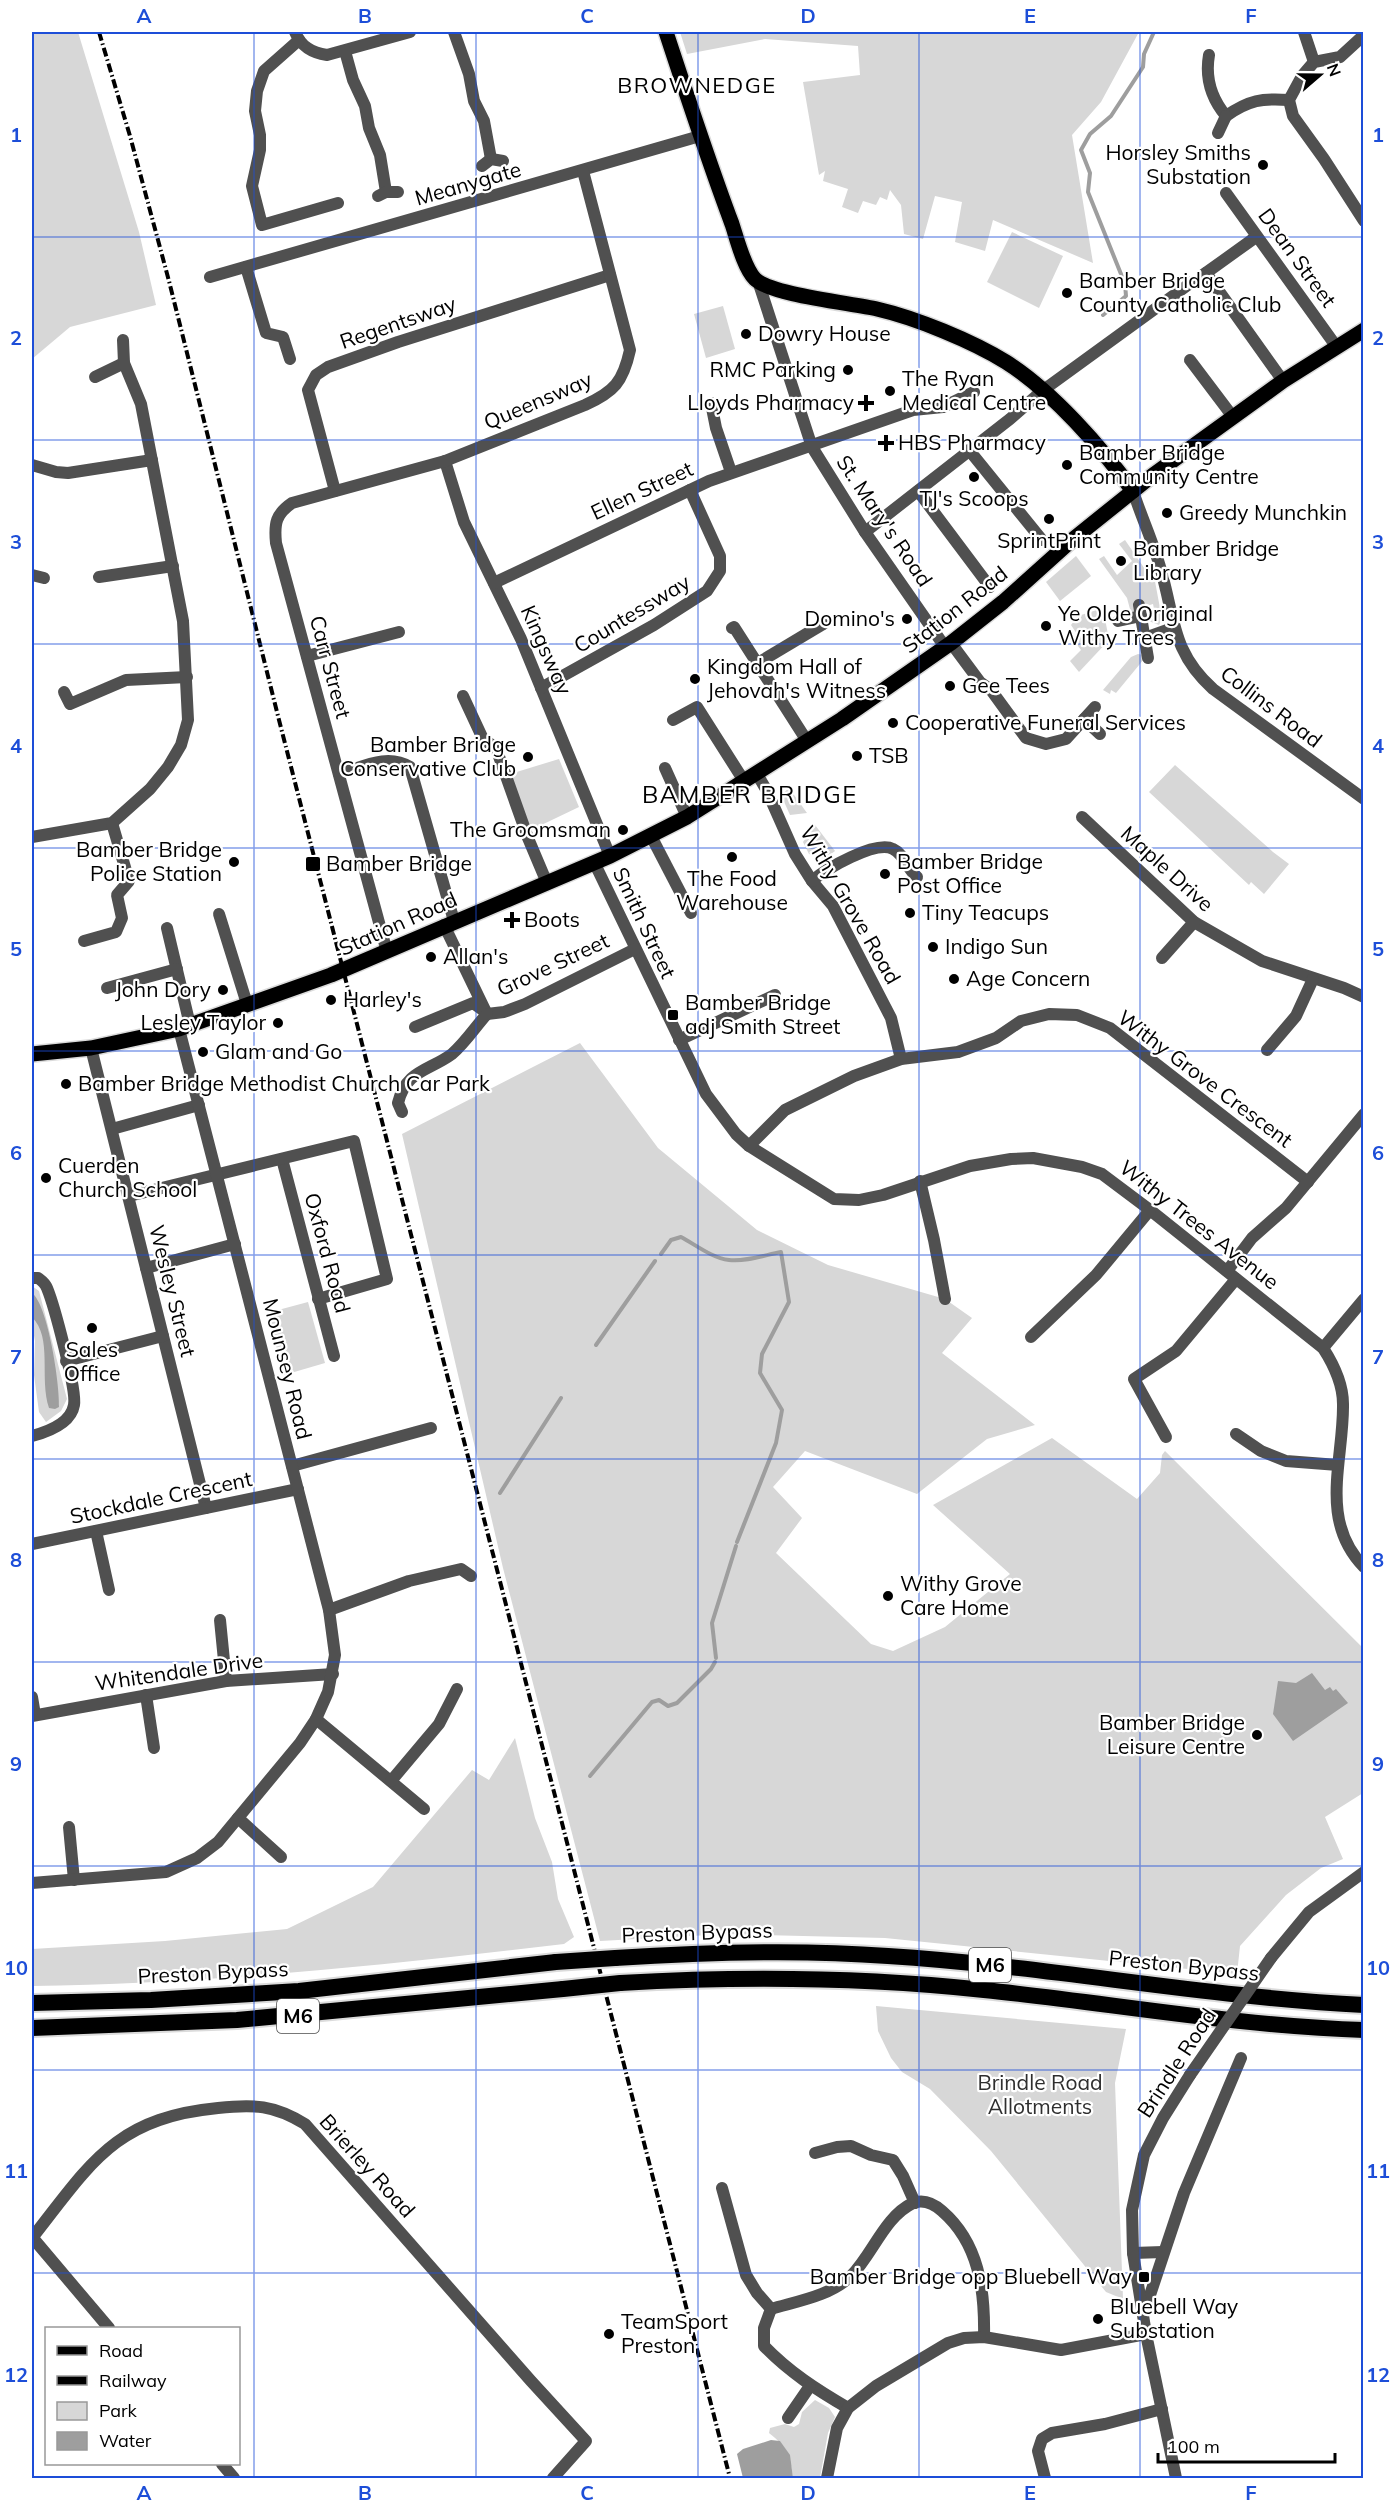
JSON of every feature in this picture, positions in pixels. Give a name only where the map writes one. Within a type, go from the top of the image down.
[{"type":"highway","name":"Preston Bypass","points":[[32,2003],[161,1999],[298,1991],[556,1962],[735,1952],[889,1956],[984,1964],[1227,1995],[1364,2005]]},
{"type":"highway","name":"M6","points":[[32,2028],[237,2020],[620,1983],[757,1977],[877,1981],[983,1990],[1252,2023],[1364,2030]]},
{"type":"main road","points":[[666,32],[700,136],[747,265],[758,281],[786,292],[879,309],[970,343],[1005,362],[1042,391],[1083,431],[1132,491]]},
{"type":"main road","name":"Station Road","points":[[32,1054],[91,1048],[185,1027],[338,972],[610,856],[687,817],[807,741],[948,645],[1004,602],[1072,540],[1132,491],[1282,381],[1364,330]]},
{"type":"street","points":[[338,203],[262,225],[252,186],[260,150],[260,135],[255,111],[264,71],[297,36],[306,48],[327,55],[410,32]]},
{"type":"street","points":[[454,32],[469,74],[474,101],[484,121],[492,162]]},
{"type":"street","points":[[1304,32],[1314,62]]},
{"type":"street","points":[[1364,35],[1340,57],[1314,62],[1302,76],[1289,100],[1293,116],[1364,221]]},
{"type":"street","points":[[345,51],[353,80],[365,106],[369,128],[380,155],[387,193]]},
{"type":"street","points":[[1209,55],[1206,71],[1210,86],[1219,108],[1226,116]]},
{"type":"street","points":[[1218,133],[1226,116],[1244,104],[1266,98],[1289,100]]},
{"type":"street","name":"Meanygate","points":[[210,277],[700,136]]},
{"type":"street","name":"Queensway","points":[[292,502],[445,460],[603,397],[619,382],[626,369],[630,350],[583,171]]},
{"type":"street","name":"Dean Street","points":[[1227,193],[1256,237],[1336,346]]},
{"type":"street","points":[[1256,237],[1204,274],[1282,381]]},
{"type":"street","points":[[246,267],[266,333],[283,337],[290,359]]},
{"type":"street","name":"Regentsway","points":[[335,491],[308,390],[316,375],[328,367],[398,342],[610,275]]},
{"type":"street","name":"St. Mary's Road","points":[[758,281],[812,447],[865,532],[948,645],[980,682],[991,690],[1026,738],[1046,744],[1066,739],[1095,707]]},
{"type":"street","points":[[865,532],[1010,420],[1042,391],[1192,282]]},
{"type":"street","points":[[32,837],[112,823],[150,789],[168,768],[182,745],[188,720],[183,621],[141,404],[124,363],[123,340]]},
{"type":"street","points":[[1191,360],[1233,417]]},
{"type":"street","points":[[95,376],[124,363]]},
{"type":"street","name":"St. Mary's Road","points":[[812,447],[913,410],[943,406],[974,392]]},
{"type":"street","points":[[711,403],[716,428],[731,472]]},
{"type":"street","name":"Ellen Street","points":[[494,583],[731,472],[812,447]]},
{"type":"street","points":[[969,450],[1042,540]]},
{"type":"street","points":[[32,465],[68,473],[152,460]]},
{"type":"street","name":"Kingsway","points":[[445,460],[465,522],[521,639],[610,856]]},
{"type":"street","name":"Countessway","points":[[541,688],[654,625],[707,591],[720,572],[720,556],[690,490]]},
{"type":"street","points":[[918,491],[990,587]]},
{"type":"street","name":"Collins Road","points":[[1132,491],[1162,573],[1173,628],[1193,668],[1212,688],[1364,799]]},
{"type":"street","name":"Carr Street","points":[[292,502],[277,516],[274,528],[276,543],[387,952]]},
{"type":"street","points":[[99,577],[173,566]]},
{"type":"street","points":[[1118,621],[1140,611],[1148,657]]},
{"type":"street","points":[[758,663],[823,624]]},
{"type":"street","points":[[732,628],[734,627],[758,663],[807,741]]},
{"type":"street","points":[[1145,638],[1173,628]]},
{"type":"street","points":[[307,656],[399,632]]},
{"type":"street","points":[[64,692],[70,704],[126,680],[187,677]]},
{"type":"street","points":[[463,696],[483,739],[496,748],[528,838],[547,883]]},
{"type":"street","name":"Withy Grove Road","points":[[673,720],[698,707],[750,777],[767,791],[795,854],[812,881],[833,906],[891,1018],[901,1059]]},
{"type":"street","points":[[1084,720],[1100,734]]},
{"type":"street","points":[[339,774],[382,761],[398,760],[410,767],[449,923],[487,1014]]},
{"type":"street","points":[[665,768],[687,817]]},
{"type":"street","name":"Maple Drive","points":[[1082,817],[1194,922],[1262,961],[1344,988],[1364,997]]},
{"type":"street","points":[[84,940],[116,932],[122,918],[117,895],[129,881],[112,823]]},
{"type":"street","points":[[651,836],[691,913]]},
{"type":"street","points":[[812,881],[822,872],[872,848],[881,847],[895,849],[918,877]]},
{"type":"street","name":"Smith Street","points":[[594,862],[660,1000]]},
{"type":"street","points":[[219,914],[247,1004]]},
{"type":"street","points":[[1162,958],[1194,922]]},
{"type":"street","name":"Mounsey Road","points":[[32,1883],[166,1872],[197,1858],[218,1842],[300,1743],[316,1719],[333,1674],[335,1655],[329,1610],[199,1105],[177,969],[167,928]]},
{"type":"street","name":"Grove Street","points":[[487,1014],[504,1012],[525,1004],[635,949]]},
{"type":"street","points":[[107,988],[177,969]]},
{"type":"street","points":[[1267,1050],[1296,1016],[1313,979]]},
{"type":"street","points":[[679,1040],[775,995]]},
{"type":"street","name":"Withy Trees Avenue","points":[[660,1000],[706,1094],[736,1134],[749,1146],[834,1199],[859,1200],[883,1195],[970,1166],[1033,1158],[1082,1167],[1102,1174],[1150,1210],[1323,1348],[1333,1363],[1343,1402],[1336,1487],[1339,1525],[1351,1551],[1364,1567]]},
{"type":"street","points":[[415,1027],[473,1003],[487,1014]]},
{"type":"street","points":[[402,1112],[398,1103],[406,1082],[452,1053],[487,1014]]},
{"type":"street","name":"Withy Grove Crescent","points":[[749,1146],[785,1110],[854,1076],[901,1059],[958,1052],[981,1045],[1021,1021],[1049,1014],[1077,1015],[1110,1028],[1308,1182]]},
{"type":"street","name":"Wesley Street","points":[[91,1048],[206,1508]]},
{"type":"street","points":[[112,1129],[199,1105]]},
{"type":"street","points":[[1166,1437],[1134,1379],[1176,1351],[1232,1275],[1252,1238],[1286,1208],[1364,1114]]},
{"type":"street","points":[[129,1196],[354,1142],[387,1279],[318,1299]]},
{"type":"street","name":"Oxford Road","points":[[282,1159],[333,1356]]},
{"type":"street","points":[[920,1181],[945,1299]]},
{"type":"street","points":[[1031,1337],[1096,1275],[1150,1210]]},
{"type":"street","points":[[146,1268],[235,1244]]},
{"type":"street","points":[[32,1278],[38,1278],[44,1282],[47,1289],[74,1396],[71,1412],[54,1428],[32,1436]]},
{"type":"street","points":[[1323,1348],[1364,1299]]},
{"type":"street","points":[[66,1360],[163,1336]]},
{"type":"street","points":[[292,1466],[431,1428]]},
{"type":"street","points":[[1236,1434],[1261,1451],[1286,1461],[1338,1465]]},
{"type":"street","name":"Stockdale Crescent","points":[[32,1544],[298,1489]]},
{"type":"street","points":[[96,1531],[109,1590]]},
{"type":"street","points":[[329,1610],[409,1581],[461,1569],[471,1576]]},
{"type":"street","points":[[220,1620],[226,1681]]},
{"type":"street","name":"Whitendale Drive","points":[[33,1715],[226,1681],[333,1674]]},
{"type":"street","points":[[391,1781],[439,1724],[457,1689]]},
{"type":"street","points":[[146,1695],[154,1748]]},
{"type":"street","points":[[32,1697],[33,1715]]},
{"type":"street","points":[[316,1719],[424,1809]]},
{"type":"street","points":[[238,1818],[281,1857]]},
{"type":"street","points":[[69,1827],[75,1880]]},
{"type":"street","name":"Brindle Road","points":[[1176,2478],[1146,2334],[1133,2253],[1132,2210],[1144,2155],[1163,2118],[1190,2075],[1271,1958],[1309,1912],[1364,1872]]},
{"type":"street","name":"Brindle Road","points":[[1144,2313],[1155,2287],[1163,2252],[1184,2193],[1241,2058]]},
{"type":"street","name":"Brierley Road","points":[[32,2237],[83,2172],[114,2143],[152,2121],[195,2110],[247,2105],[270,2107],[290,2114],[305,2124],[586,2441],[553,2478]]},
{"type":"street","points":[[815,2153],[851,2146],[871,2155],[893,2160],[915,2203]]},
{"type":"street","points":[[722,2188],[746,2275],[757,2293],[771,2309]]},
{"type":"street","points":[[771,2309],[820,2294],[842,2282],[869,2255],[898,2214],[915,2203],[927,2201],[956,2222],[969,2243],[977,2265],[984,2312],[984,2337]]},
{"type":"street","points":[[32,2237],[108,2327]]},
{"type":"street","points":[[1133,2253],[1163,2252]]},
{"type":"street","points":[[771,2309],[764,2328],[764,2346],[781,2364],[810,2386],[848,2408]]},
{"type":"street","points":[[827,2478],[837,2428],[848,2408],[876,2386],[948,2343],[964,2338],[984,2337],[1061,2350],[1146,2334]]},
{"type":"street","points":[[788,2418],[810,2386]]},
{"type":"street","points":[[1045,2478],[1038,2451],[1042,2439],[1052,2433],[1105,2424],[1161,2409]]},
{"type":"street","points":[[224,2465],[234,2478]]},
{"type":"green space","points":[[32,32],[78,32],[139,232],[156,305],[70,327],[32,359]]},
{"type":"green space","points":[[680,32],[1139,32],[1101,102],[1072,135],[1093,263],[993,220],[985,251],[955,242],[962,202],[935,196],[923,239],[904,234],[901,205],[890,190],[887,200],[880,197],[876,205],[863,201],[858,213],[842,207],[848,189],[823,181],[825,171],[819,175],[803,82],[860,75],[858,46],[765,39],[687,54]]},
{"type":"green space","points":[[1012,232],[1063,256],[1039,308],[987,282]]},
{"type":"green space","points":[[723,306],[735,349],[706,358],[694,314]]},
{"type":"green space","points":[[1125,540],[1149,575],[1152,573],[1154,576],[1162,619],[1159,625],[1146,620],[1156,618],[1153,604],[1143,607],[1133,604],[1134,612],[1131,613],[1127,598],[1099,559],[1104,556],[1117,575],[1132,561],[1119,544]]},
{"type":"green space","points":[[1076,556],[1091,576],[1060,601],[1046,582]]},
{"type":"green space","points":[[1103,608],[1109,640],[1079,672],[1070,661],[1081,650],[1072,638],[1077,634],[1071,625],[1078,616]]},
{"type":"green space","points":[[1138,654],[1143,655],[1144,659],[1116,693],[1111,690],[1110,694],[1103,690],[1131,657]]},
{"type":"green space","points":[[559,759],[579,807],[531,830],[510,774]]},
{"type":"green space","points":[[1175,765],[1289,864],[1264,894],[1251,882],[1249,885],[1149,792]]},
{"type":"green space","points":[[789,788],[807,813],[790,815],[781,795]]},
{"type":"green space","points":[[815,825],[835,851],[824,859],[809,854],[803,842]]},
{"type":"green space","points":[[580,1043],[658,1148],[757,1230],[828,1265],[945,1299],[972,1318],[942,1353],[1035,1425],[987,1439],[917,1494],[805,1451],[773,1487],[802,1518],[776,1553],[871,1644],[893,1651],[945,1627],[1010,1574],[933,1505],[1052,1438],[1137,1499],[1160,1473],[1162,1455],[1165,1451],[1363,1648],[1363,1793],[1325,1817],[1343,1859],[1321,1868],[1286,1895],[1240,1946],[1237,1974],[885,1938],[727,1934],[600,1941],[503,1568],[402,1134]]},
{"type":"green space","points":[[32,1286],[39,1291],[67,1399],[61,1411],[46,1422],[39,1412],[34,1375]]},
{"type":"green space","points":[[308,1302],[325,1363],[284,1375],[267,1313]]},
{"type":"green space","points":[[515,1738],[535,1818],[552,1862],[558,1899],[574,1937],[564,1944],[298,1972],[165,1982],[32,1986],[32,1949],[165,1941],[287,1929],[373,1887],[472,1770],[489,1780]]},
{"type":"green space","name":"Brindle Road Allotments","points":[[876,2006],[1126,2029],[1115,2083],[1123,2299],[1106,2292],[991,2151],[930,2089],[902,2072],[891,2058],[878,2031]]},
{"type":"green space","points":[[815,2400],[829,2408],[835,2417],[828,2433],[820,2478],[793,2478],[787,2452],[769,2433],[770,2428],[785,2424],[794,2427],[799,2424],[802,2412]]},
{"type":"water","points":[[32,1293],[38,1300],[43,1313],[52,1346],[59,1396],[59,1407],[55,1409],[49,1408],[46,1396],[44,1347],[38,1326],[32,1317]]},
{"type":"water","points":[[1312,1673],[1325,1690],[1330,1687],[1333,1691],[1336,1689],[1348,1703],[1293,1741],[1273,1714],[1278,1681],[1296,1683]]},
{"type":"water","points":[[771,2440],[780,2441],[790,2455],[793,2478],[743,2478],[737,2454],[743,2449]]},
{"type":"waterway","points":[[1103,315],[1126,296],[1125,284],[1088,192],[1090,173],[1081,150],[1090,134],[1111,116],[1143,67],[1144,54],[1154,32]]},
{"type":"waterway","points":[[661,1254],[671,1240],[681,1237],[710,1254],[729,1260],[749,1259],[781,1252],[789,1302],[762,1354],[760,1373],[782,1410],[776,1443],[737,1542]]},
{"type":"waterway","points":[[596,1345],[655,1261]]},
{"type":"waterway","points":[[500,1493],[561,1398]]},
{"type":"waterway","points":[[716,1658],[712,1623],[736,1546]]},
{"type":"waterway","points":[[590,1776],[652,1702],[659,1700],[668,1706],[677,1703],[711,1669],[715,1662]]},
{"type":"railway","points":[[99,32],[169,281],[279,720],[730,2478]]},
{"type":"place","name":"Horsley Smiths Substation","points":[[1263,165]]},
{"type":"place","name":"Bamber Bridge County Catholic Club","points":[[1067,293]]},
{"type":"place","name":"Dowry House","points":[[746,334]]},
{"type":"place","name":"RMC Parking","points":[[848,370]]},
{"type":"place","name":"The Ryan Medical Centre","points":[[890,391]]},
{"type":"place","name":"Lloyds Pharmacy","points":[[866,403]]},
{"type":"place","name":"HBS Pharmacy","points":[[886,443]]},
{"type":"place","name":"Bamber Bridge Community Centre","points":[[1067,465]]},
{"type":"place","name":"TJ's Scoops","points":[[974,477]]},
{"type":"place","name":"Greedy Munchkin","points":[[1167,513]]},
{"type":"place","name":"SprintPrint","points":[[1049,519]]},
{"type":"place","name":"Bamber Bridge Library","points":[[1121,561]]},
{"type":"place","name":"Domino's","points":[[907,619]]},
{"type":"place","name":"Ye Olde Original Withy Trees","points":[[1046,626]]},
{"type":"place","name":"Kingdom Hall of Jehovah's Witness","points":[[695,679]]},
{"type":"place","name":"Gee Tees","points":[[950,686]]},
{"type":"place","name":"Cooperative Funeral Services","points":[[893,723]]},
{"type":"place","name":"TSB","points":[[857,756]]},
{"type":"place","name":"Bamber Bridge Conservative Club","points":[[528,757]]},
{"type":"place","name":"The Groomsman","points":[[623,830]]},
{"type":"place","name":"The Food Warehouse","points":[[732,857]]},
{"type":"place","name":"Bamber Bridge Police Station","points":[[234,862]]},
{"type":"place","name":"Bamber Bridge","points":[[313,864]]},
{"type":"place","name":"Bamber Bridge Post Office","points":[[885,874]]},
{"type":"place","name":"Tiny Teacups","points":[[910,913]]},
{"type":"place","name":"Boots","points":[[512,920]]},
{"type":"place","name":"Indigo Sun","points":[[933,947]]},
{"type":"place","name":"Allan's","points":[[431,957]]},
{"type":"place","name":"Age Concern","points":[[954,979]]},
{"type":"place","name":"John Dory","points":[[223,990]]},
{"type":"place","name":"Harley's","points":[[331,1000]]},
{"type":"place","name":"Bamber Bridge adj Smith Street","points":[[673,1015]]},
{"type":"place","name":"Lesley Taylor","points":[[278,1023]]},
{"type":"place","name":"Glam and Go","points":[[203,1052]]},
{"type":"place","name":"Bamber Bridge Methodist Church Car Park","points":[[66,1084]]},
{"type":"place","name":"Cuerden Church School","points":[[46,1178]]},
{"type":"place","name":"Sales Office","points":[[92,1328]]},
{"type":"place","name":"Withy Grove Care Home","points":[[888,1596]]},
{"type":"place","name":"Bamber Bridge Leisure Centre","points":[[1257,1735]]},
{"type":"place","name":"Bamber Bridge opp Bluebell Way","points":[[1144,2277]]},
{"type":"place","name":"Bluebell Way Substation","points":[[1098,2319]]},
{"type":"place","name":"TeamSport Preston","points":[[609,2334]]},
{"type":"district","name":"BROWNEDGE","points":[[697,85]]},
{"type":"district","name":"BAMBER BRIDGE","points":[[750,795]]}]
